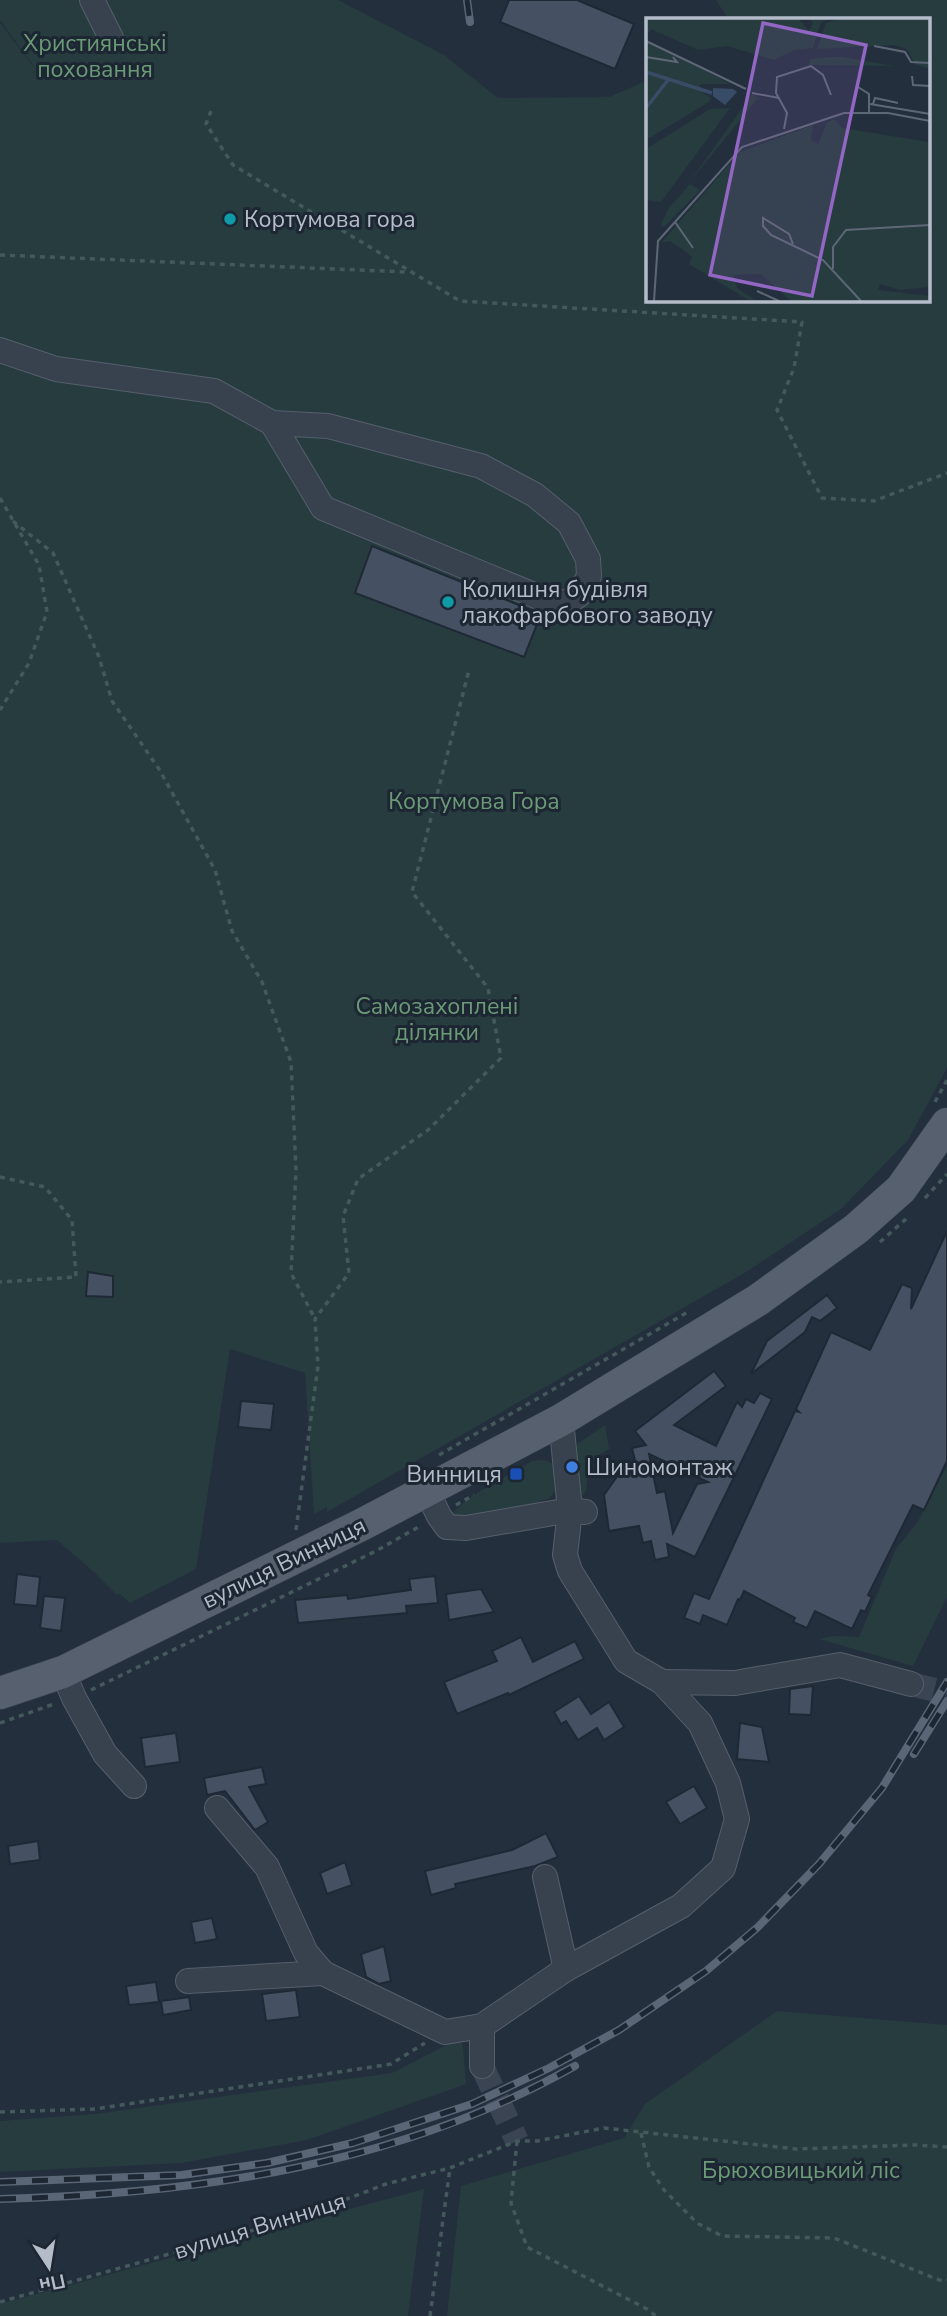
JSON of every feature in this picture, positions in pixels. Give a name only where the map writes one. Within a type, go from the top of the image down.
[{"type":"main road","name":"вулиця Винниця","points":[[0,1693],[68,1685],[302,1555],[433,1504],[561,1420],[758,1300],[856,1229],[901,1189],[938,1118]]},
{"type":"street","points":[[92,0],[111,38]]},
{"type":"street","points":[[0,350],[56,369],[214,391],[272,423],[328,426],[481,466],[535,495],[569,523],[588,559],[589,576],[579,595],[567,602],[553,603],[323,508],[272,423]]},
{"type":"street","points":[[217,1808],[267,1867],[306,1952],[323,1973],[445,2032],[482,2026],[566,1969],[681,1906],[723,1868],[737,1819],[728,1783],[700,1723],[662,1682],[626,1661],[570,1571],[565,1555],[578,1511],[561,1420]]},
{"type":"street","points":[[433,1504],[447,1527],[466,1528],[578,1511]]},
{"type":"street","points":[[662,1682],[735,1683],[841,1665],[911,1684]]},
{"type":"street","points":[[68,1685],[105,1754],[134,1786]]},
{"type":"street","points":[[545,1877],[566,1969]]},
{"type":"street","points":[[188,1981],[323,1973]]},
{"type":"street","points":[[482,2026],[482,2066]]},
{"type":"path","points":[[211,111],[206,124],[233,165],[460,301],[802,322],[794,368],[777,411],[822,498],[874,501],[947,473]]},
{"type":"path","points":[[0,255],[411,272]]},
{"type":"path","points":[[0,498],[39,565],[47,612],[29,663],[0,710]]},
{"type":"path","points":[[13,521],[53,553],[99,657],[112,701],[159,769],[215,870],[232,931],[261,982],[291,1062],[296,1170],[291,1273],[315,1319],[318,1366],[296,1532],[302,1555]]},
{"type":"path","points":[[315,1319],[349,1273],[343,1216],[358,1178],[428,1130],[501,1058],[488,988],[412,892],[469,670]]},
{"type":"path","points":[[938,1118],[947,1080]]},
{"type":"path","points":[[0,1178],[45,1187],[72,1220],[76,1277],[0,1282]]},
{"type":"path","points":[[434,1458],[688,1312]]},
{"type":"path","points":[[0,1723],[68,1685],[376,1551],[433,1504],[482,1490]]},
{"type":"path","points":[[0,2112],[95,2109],[391,2064],[445,2032]]},
{"type":"path","name":"вулиця Винниця","points":[[0,2302],[300,2217],[386,2184],[450,2168],[517,2141],[537,2141],[604,2128],[796,2149],[916,2145],[947,2147]]},
{"type":"path","points":[[641,2133],[649,2167],[664,2190],[697,2223],[722,2236],[834,2238],[942,2281],[947,2280]]},
{"type":"path","points":[[517,2141],[511,2203],[527,2247],[656,2316]]},
{"type":"path","points":[[430,2316],[450,2168]]},
{"type":"green space","name":"Кортумова Гора","points":[[0,0],[338,0],[444,55],[498,98],[609,97],[646,81],[646,301],[930,301],[930,18],[727,18],[716,0],[947,0],[947,1068],[908,1140],[841,1209],[746,1272],[327,1512],[327,1507],[314,1514],[305,1373],[230,1349],[196,1569],[130,1603],[120,1594],[117,1595],[57,1540],[0,1543],[0,23],[43,79],[0,20]]},
{"type":"green space","points":[[605,1425],[609,1449],[589,1461],[586,1491],[582,1496],[578,1494],[575,1479],[577,1444]]},
{"type":"green space","points":[[544,1460],[552,1463],[558,1486],[550,1498],[491,1520],[450,1517],[456,1509],[488,1487],[532,1461]]},
{"type":"green space","points":[[947,1466],[947,1597],[913,1666],[819,1639],[833,1636],[859,1637],[896,1549],[917,1523]]},
{"type":"green space","name":"Брюховицький ліс","points":[[777,2011],[947,2025],[947,2316],[447,2316],[461,2186],[624,2138],[645,2104]]},
{"type":"green space","points":[[462,2037],[466,2084],[307,2140],[181,2163],[0,2172],[0,2121],[95,2114],[392,2073]]},
{"type":"green space","points":[[424,2189],[408,2316],[0,2316],[0,2304]]},
{"type":"building","points":[[509,0],[577,0],[634,24],[615,69],[500,22]]},
{"type":"building","name":"Колишня будівля лакофарбового заводу","points":[[372,546],[541,614],[524,657],[355,593]]},
{"type":"building","points":[[947,1231],[947,1461],[924,1510],[913,1505],[868,1595],[872,1597],[865,1612],[861,1610],[852,1629],[815,1611],[807,1628],[793,1622],[795,1618],[744,1591],[727,1625],[703,1615],[700,1624],[684,1618],[694,1593],[709,1599],[795,1411],[799,1412],[796,1409],[831,1332],[870,1350],[902,1284],[912,1288],[911,1309]]},
{"type":"building","points":[[88,1272],[113,1276],[113,1297],[86,1296]]},
{"type":"building","points":[[827,1295],[837,1308],[820,1321],[812,1317],[805,1332],[751,1374],[767,1341]]},
{"type":"building","points":[[714,1371],[726,1386],[674,1425],[716,1446],[737,1402],[742,1407],[746,1399],[754,1403],[760,1393],[772,1399],[695,1557],[667,1544],[669,1557],[655,1560],[651,1541],[643,1543],[639,1526],[609,1531],[604,1495],[621,1471],[637,1469],[632,1448],[646,1445],[635,1431]],"holes":[[[649,1454],[708,1482],[697,1484],[673,1533],[665,1491],[657,1493]]]},
{"type":"building","points":[[241,1401],[274,1404],[271,1430],[238,1427]]},
{"type":"building","points":[[17,1574],[40,1577],[37,1606],[14,1604]]},
{"type":"building","points":[[435,1576],[438,1603],[406,1606],[407,1613],[298,1623],[295,1600],[347,1595],[348,1599],[411,1590],[409,1579]]},
{"type":"building","points":[[481,1589],[494,1612],[449,1620],[446,1594]]},
{"type":"building","points":[[44,1596],[65,1598],[61,1631],[40,1628]]},
{"type":"building","points":[[521,1637],[533,1662],[575,1641],[584,1659],[509,1695],[508,1693],[457,1714],[444,1682],[497,1661],[492,1651]]},
{"type":"building","points":[[813,1686],[811,1715],[789,1714],[790,1689]]},
{"type":"building","points":[[579,1696],[591,1714],[609,1702],[624,1727],[604,1740],[597,1728],[578,1740],[566,1721],[561,1724],[554,1712]]},
{"type":"building","points":[[740,1723],[762,1727],[769,1762],[737,1759]]},
{"type":"building","points":[[176,1733],[180,1762],[145,1767],[141,1738]]},
{"type":"building","points":[[262,1767],[266,1784],[249,1787],[268,1822],[255,1830],[225,1791],[207,1795],[204,1778]]},
{"type":"building","points":[[694,1786],[707,1808],[680,1824],[666,1802]]},
{"type":"building","points":[[546,1833],[558,1857],[535,1866],[455,1884],[456,1888],[431,1895],[425,1871],[512,1850]]},
{"type":"building","points":[[38,1841],[40,1860],[10,1864],[8,1846]]},
{"type":"building","points":[[345,1862],[352,1885],[327,1894],[320,1873]]},
{"type":"building","points":[[212,1918],[217,1939],[195,1943],[191,1922]]},
{"type":"building","points":[[384,1946],[391,1981],[379,1984],[366,1977],[361,1954]]},
{"type":"building","points":[[156,1982],[159,2002],[129,2005],[126,1986]]},
{"type":"building","points":[[296,1990],[300,2017],[266,2021],[262,1994]]},
{"type":"building","points":[[189,1997],[191,2010],[163,2015],[161,2001]]},
{"type":"tunnel","points":[[911,1684],[947,1693]]},
{"type":"tunnel","points":[[482,2066],[517,2141]]},
{"type":"railway","points":[[467,0],[470,22]]},
{"type":"railway","points":[[0,2182],[182,2175],[267,2163],[353,2143],[472,2104],[549,2068],[619,2030],[706,1971],[758,1927],[819,1864],[882,1788],[947,1682]]},
{"type":"railway","points":[[914,1754],[947,1701]]},
{"type":"railway","points":[[0,2199],[149,2190],[296,2168],[439,2128],[508,2100],[575,2066]]},
{"type":"place","name":"Кортумова гора","points":[[230,219]]},
{"type":"place","name":"Колишня будівля лакофарбового заводу","points":[[448,602]]},
{"type":"place","name":"Шиномонтаж","points":[[572,1467]]},
{"type":"place","name":"Винниця","points":[[516,1474]]},
{"type":"park label","name":"Християнські поховання","points":[[95,56]]},
{"type":"park label","name":"Самозахоплені ділянки","points":[[437,1019]]}]
